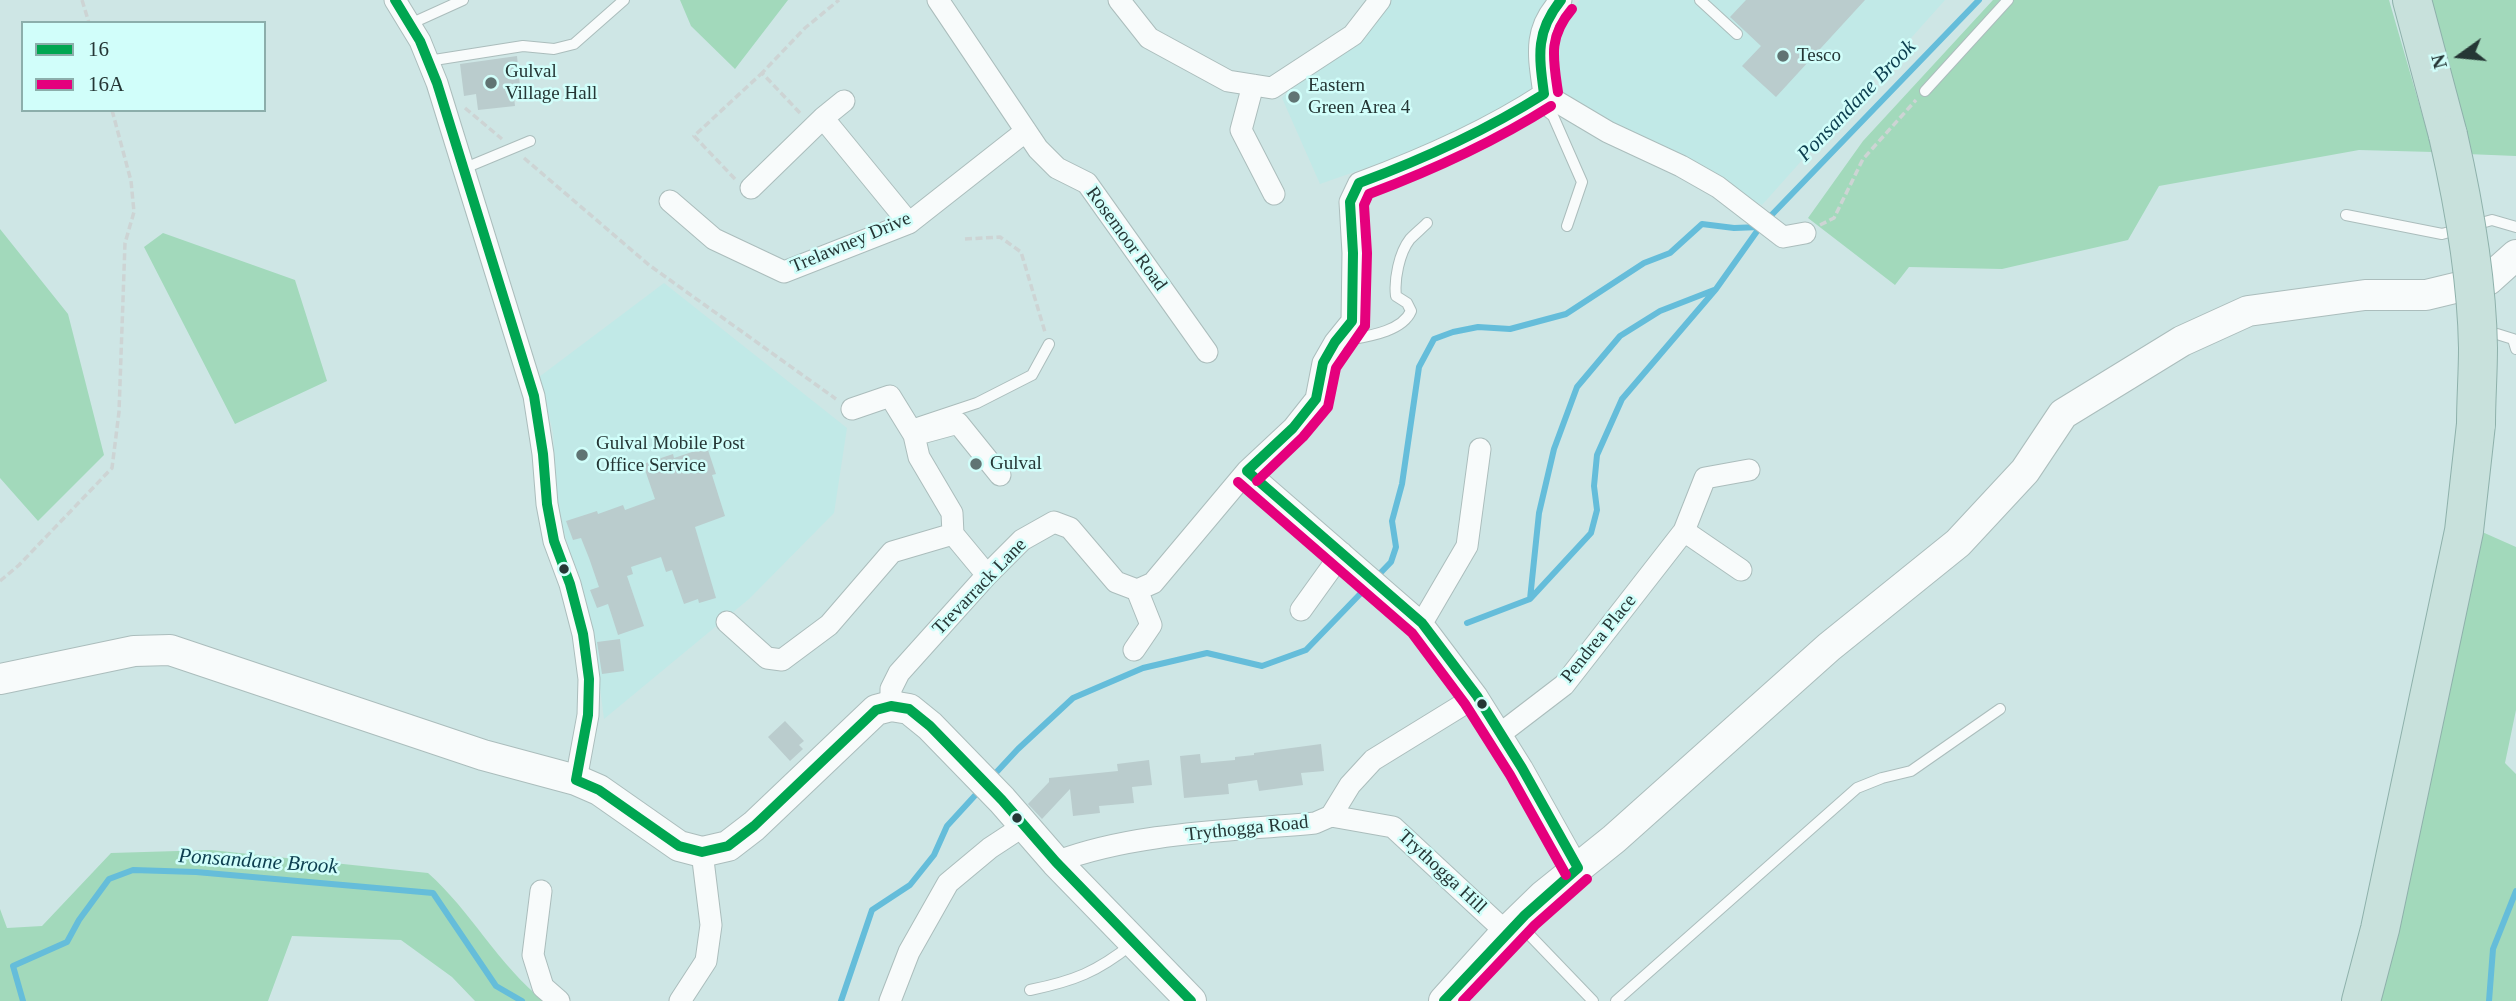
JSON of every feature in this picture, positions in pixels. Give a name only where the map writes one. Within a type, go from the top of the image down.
[{"type":"highway","points":[[2361,1001],[2465,531],[2476,424],[2478,347],[2463,201],[2412,0]]},
{"type":"main road","points":[[1444,1001],[1543,896],[1614,839],[1829,647],[1958,544],[2025,471],[2063,414],[2182,341],[2248,311],[2365,295],[2426,295],[2488,280],[2516,255]]},
{"type":"main road","points":[[0,679],[134,651],[170,650],[483,755],[576,780],[599,790],[679,846],[702,852],[728,846],[754,826],[876,710],[891,705],[909,709],[930,726],[1002,800],[1056,862],[1191,1001]]},
{"type":"street","points":[[395,0],[410,24],[437,83],[534,396],[554,541],[570,584],[583,634],[589,678],[588,715],[576,780]]},
{"type":"street","name":"Rosemoor Road","points":[[938,0],[1038,149],[1057,168],[1087,183],[1207,352]]},
{"type":"street","points":[[1119,0],[1149,38],[1228,81],[1272,88],[1353,35],[1380,0]]},
{"type":"street","points":[[1539,98],[1538,52],[1546,16],[1556,1]]},
{"type":"street","points":[[1253,85],[1241,130],[1274,194]]},
{"type":"street","points":[[1539,98],[1681,166],[1718,187],[1783,237],[1805,233]]},
{"type":"street","points":[[1134,650],[1151,625],[1136,590],[1153,583],[1247,471],[1293,428],[1317,398],[1323,363],[1352,321],[1353,253],[1350,202],[1359,183],[1399,169],[1469,138],[1539,98]]},
{"type":"street","points":[[752,187],[818,122],[844,102]]},
{"type":"street","points":[[818,122],[909,223]]},
{"type":"street","name":"Trelawney Drive","points":[[670,201],[714,239],[784,272],[909,223],[1026,131]]},
{"type":"street","points":[[852,410],[890,396],[911,430],[919,457],[952,513],[953,534],[987,575]]},
{"type":"street","points":[[911,430],[958,423],[1000,475]]},
{"type":"street","points":[[1422,623],[1467,546],[1480,449]]},
{"type":"street","name":"Pendrea Place","points":[[1500,734],[1564,685],[1684,531],[1705,478],[1749,470]]},
{"type":"street","points":[[1247,471],[1422,623],[1477,696],[1578,868]]},
{"type":"street","name":"Trevarrack Lane","points":[[891,705],[891,689],[899,673],[987,575],[1023,540],[1054,522],[1070,528],[1115,582],[1136,590]]},
{"type":"street","points":[[1684,531],[1741,570]]},
{"type":"street","points":[[727,622],[767,658],[782,660],[829,625],[892,552],[953,534]]},
{"type":"street","points":[[1301,610],[1342,554]]},
{"type":"street","name":"Trythogga Road","points":[[1056,862],[1089,850],[1163,838],[1315,823],[1331,816],[1350,785],[1373,760],[1477,696]]},
{"type":"street","name":"Trythogga Hill","points":[[1331,816],[1393,827],[1512,927]]},
{"type":"street","points":[[890,1001],[909,952],[948,883],[989,848],[1025,825]]},
{"type":"street","points":[[680,1001],[706,961],[711,925],[702,852]]},
{"type":"street","points":[[541,891],[533,955],[543,987],[559,1001]]},
{"type":"lane","points":[[410,24],[463,0]]},
{"type":"lane","points":[[428,61],[523,47],[554,49],[574,44],[624,0]]},
{"type":"lane","points":[[1700,0],[1737,34]]},
{"type":"lane","points":[[1925,91],[2008,0]]},
{"type":"lane","points":[[1539,98],[1553,116],[1582,182],[1567,226]]},
{"type":"lane","points":[[465,168],[530,141]]},
{"type":"lane","points":[[2346,215],[2442,234],[2492,220],[2516,227]]},
{"type":"lane","points":[[1335,342],[1399,325],[1408,318],[1411,311],[1407,303],[1396,296],[1398,274],[1409,240],[1427,223]]},
{"type":"lane","points":[[2497,334],[2513,339],[2516,349]]},
{"type":"lane","points":[[911,430],[977,403],[1032,375],[1049,344]]},
{"type":"lane","points":[[1616,1001],[1857,788],[1911,771],[2000,709]]},
{"type":"lane","points":[[1512,927],[1593,1001]]},
{"type":"lane","points":[[1030,990],[1072,981],[1108,963],[1135,942]]},
{"type":"path","points":[[82,0],[88,21]]},
{"type":"path","points":[[752,187],[741,185],[694,136],[762,74],[805,27],[839,0]]},
{"type":"path","points":[[762,74],[818,122]]},
{"type":"path","points":[[437,83],[649,265],[852,410]]},
{"type":"path","points":[[1805,233],[1834,218],[1863,159],[1925,91]]},
{"type":"path","points":[[0,581],[19,565],[112,468],[119,412],[125,243],[134,212],[131,181],[113,112]]},
{"type":"path","points":[[965,239],[1000,237],[1021,252],[1049,344]]},
{"type":"shaded area","points":[[1373,0],[1559,0],[1571,9],[1580,0],[1945,0],[1762,205],[1548,104],[1320,184],[1282,98]]},
{"type":"shaded area","points":[[664,283],[847,428],[834,513],[749,599],[604,719],[593,633],[557,508],[553,432],[539,377]]},
{"type":"green space","points":[[680,0],[788,0],[735,69],[691,26]]},
{"type":"green space","points":[[1993,0],[2389,0],[2433,152],[2359,150],[2159,186],[2128,240],[2002,269],[1909,267],[1895,285],[1808,218],[1863,141]]},
{"type":"green space","points":[[2424,0],[2516,0],[2516,156],[2467,154]]},
{"type":"green space","points":[[0,229],[68,314],[104,455],[38,521],[0,478]]},
{"type":"green space","points":[[163,233],[295,280],[327,381],[235,424],[144,247]]},
{"type":"green space","points":[[2480,531],[2516,547],[2516,710],[2505,763],[2516,774],[2516,1001],[2375,1001]]},
{"type":"green space","points":[[211,850],[428,873],[458,904],[513,972],[544,1001],[475,1001],[452,977],[401,940],[292,936],[268,1001],[0,1001],[0,909],[7,928],[42,926],[111,853]]},
{"type":"building","name":"Tesco","points":[[1746,0],[1865,0],[1776,97],[1742,66],[1761,46],[1730,17]]},
{"type":"building","name":"Gulval Village Hall","points":[[517,56],[521,96],[514,97],[515,106],[478,110],[476,94],[464,96],[460,64]]},
{"type":"building","points":[[707,447],[716,474],[712,475],[725,516],[695,527],[716,598],[699,603],[698,599],[684,604],[672,570],[666,572],[661,557],[631,567],[633,574],[627,576],[644,626],[618,635],[608,604],[597,608],[590,590],[599,587],[589,558],[581,538],[573,540],[566,521],[623,505],[625,510],[655,499],[643,464],[673,454],[674,458]]},
{"type":"building","points":[[620,639],[624,671],[602,674],[597,642]]},
{"type":"building","points":[[785,721],[804,741],[799,745],[803,749],[790,761],[768,737]]},
{"type":"building","points":[[1321,744],[1324,771],[1301,773],[1303,785],[1259,791],[1257,780],[1228,784],[1229,794],[1184,798],[1180,756],[1200,754],[1201,763],[1235,760],[1235,757],[1254,753]]},
{"type":"building","points":[[1149,760],[1152,785],[1132,787],[1134,803],[1099,806],[1100,813],[1073,816],[1070,789],[1042,819],[1028,804],[1049,782],[1049,778],[1118,771],[1117,764]]},
{"type":"waterway","name":"Ponsandane Brook","points":[[1530,599],[1591,533],[1597,510],[1594,486],[1597,455],[1622,399],[1716,289],[1760,227],[1979,0]]},
{"type":"waterway","name":"Ponsandane Brook","points":[[992,777],[1073,698],[1143,668],[1207,653],[1262,666],[1306,650],[1391,562],[1396,547],[1392,521],[1402,484],[1419,367],[1434,339],[1478,327],[1510,329],[1566,314],[1644,263],[1670,253],[1702,224],[1734,228],[1760,227]]},
{"type":"waterway","name":"Ponsandane Brook","points":[[1467,623],[1530,599],[1539,513],[1554,449],[1577,387],[1620,336],[1660,311],[1714,290]]},
{"type":"waterway","name":"Ponsandane Brook","points":[[841,1001],[872,910],[910,885],[934,855],[947,826],[980,790]]},
{"type":"waterway","name":"Ponsandane Brook","points":[[23,1001],[13,966],[67,942],[79,920],[109,879],[133,870],[196,872],[433,893],[496,986],[522,1001]]},
{"type":"waterway","points":[[2489,1001],[2493,949],[2516,891]]},
{"type":"transit line","name":"16","points":[[395,0],[420,41],[437,83],[534,396],[554,541],[570,584],[583,634],[589,679],[588,715],[576,780]]},
{"type":"transit line","name":"16","points":[[1544,94],[1541,45],[1547,23],[1561,0]]},
{"type":"transit line","name":"16A","points":[[1558,92],[1554,48],[1559,29],[1572,9]]},
{"type":"transit line","name":"16","points":[[1247,471],[1293,428],[1316,399],[1323,363],[1352,321],[1353,253],[1350,202],[1359,183],[1454,143],[1544,94]]},
{"type":"transit line","name":"16A","points":[[1257,481],[1303,437],[1328,407],[1336,368],[1365,326],[1367,253],[1364,205],[1369,194],[1463,154],[1508,132],[1551,106]]},
{"type":"transit line","name":"16","points":[[1247,471],[1422,623],[1477,696],[1522,768],[1578,868]]},
{"type":"transit line","name":"16A","points":[[1238,482],[1412,633],[1465,704],[1510,775],[1566,875]]},
{"type":"transit line","name":"16","points":[[576,780],[599,790],[679,846],[702,852],[728,846],[754,826],[876,710],[891,706],[909,709],[930,726],[1002,800],[1056,862],[1191,1001]]},
{"type":"transit line","name":"16","points":[[1444,1001],[1525,915],[1578,868]]},
{"type":"transit line","name":"16A","points":[[1463,1001],[1535,925],[1587,879]]},
{"type":"place","name":"Tesco","points":[[1783,56]]},
{"type":"place","name":"Gulval Village Hall","points":[[491,83]]},
{"type":"place","name":"Eastern Green Area 4","points":[[1294,97]]},
{"type":"place","name":"Gulval Mobile Post Office Service","points":[[582,455]]},
{"type":"place","name":"Gulval","points":[[976,464]]}]
